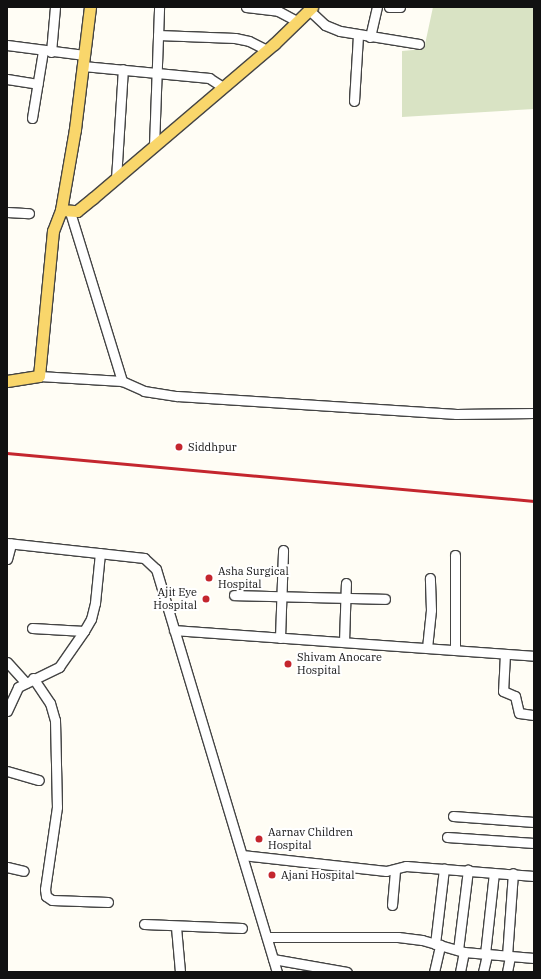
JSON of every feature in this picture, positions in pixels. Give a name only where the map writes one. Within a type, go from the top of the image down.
[{"type":"main road","points":[[7,381],[39,376],[54,231],[66,211],[90,7]]},
{"type":"main road","points":[[66,211],[77,211],[116,179],[267,50],[310,9]]},
{"type":"street","points":[[32,118],[55,7]]},
{"type":"street","points":[[154,146],[160,7]]},
{"type":"street","points":[[246,7],[278,11],[298,21]]},
{"type":"street","points":[[370,37],[377,7]]},
{"type":"street","points":[[389,7],[400,7]]},
{"type":"street","points":[[310,9],[325,26],[358,35],[418,44]]},
{"type":"street","points":[[158,35],[235,38],[250,41],[267,50]]},
{"type":"street","points":[[354,101],[358,35]]},
{"type":"street","points":[[7,45],[47,51],[123,69],[209,78],[224,87]]},
{"type":"street","points":[[116,179],[123,69]]},
{"type":"street","points":[[7,79],[38,84]]},
{"type":"street","points":[[66,211],[122,381]]},
{"type":"street","points":[[7,212],[29,213]]},
{"type":"street","points":[[39,376],[122,381],[144,391],[177,396],[456,414],[534,413]]},
{"type":"street","points":[[7,560],[9,544],[144,558],[152,564],[156,570],[277,972]]},
{"type":"street","points":[[280,638],[283,550]]},
{"type":"street","points":[[7,711],[18,687],[59,667],[84,631],[91,619],[95,603],[100,553]]},
{"type":"street","points":[[455,555],[455,650]]},
{"type":"street","points":[[427,648],[431,610],[430,578]]},
{"type":"street","points":[[344,642],[346,583]]},
{"type":"street","points":[[234,595],[345,600],[385,599]]},
{"type":"street","points":[[32,628],[84,631]]},
{"type":"street","points":[[174,630],[534,656]]},
{"type":"street","points":[[505,654],[503,691],[515,696],[520,713],[534,715]]},
{"type":"street","points":[[7,662],[30,680],[50,703],[55,720],[57,807],[45,889],[46,896],[52,900],[108,902]]},
{"type":"street","points":[[7,772],[39,780]]},
{"type":"street","points":[[453,816],[534,822]]},
{"type":"street","points":[[448,837],[534,843]]},
{"type":"street","points":[[242,855],[386,871],[395,870],[406,866],[494,873],[514,873],[534,876]]},
{"type":"street","points":[[7,866],[24,871]]},
{"type":"street","points":[[434,972],[438,945],[444,869]]},
{"type":"street","points":[[392,905],[395,870]]},
{"type":"street","points":[[460,972],[468,870]]},
{"type":"street","points":[[483,972],[494,873]]},
{"type":"street","points":[[507,972],[514,873]]},
{"type":"street","points":[[144,924],[176,927],[242,928]]},
{"type":"street","points":[[176,927],[180,972]]},
{"type":"street","points":[[267,937],[398,937],[461,951],[534,958]]},
{"type":"street","points":[[273,959],[347,972]]},
{"type":"green space","points":[[433,7],[534,7],[534,109],[402,117],[402,51],[424,49]]},
{"type":"railway","points":[[7,453],[534,501]]},
{"type":"place","name":"Siddhpur","points":[[179,447]]},
{"type":"place","name":"Asha Surgical Hospital","points":[[209,578]]},
{"type":"place","name":"Ajit Eye Hospital","points":[[206,599]]},
{"type":"place","name":"Shivam Anocare Hospital","points":[[288,664]]},
{"type":"place","name":"Aarnav Children Hospital","points":[[259,839]]},
{"type":"place","name":"Ajani Hospital","points":[[272,875]]}]
